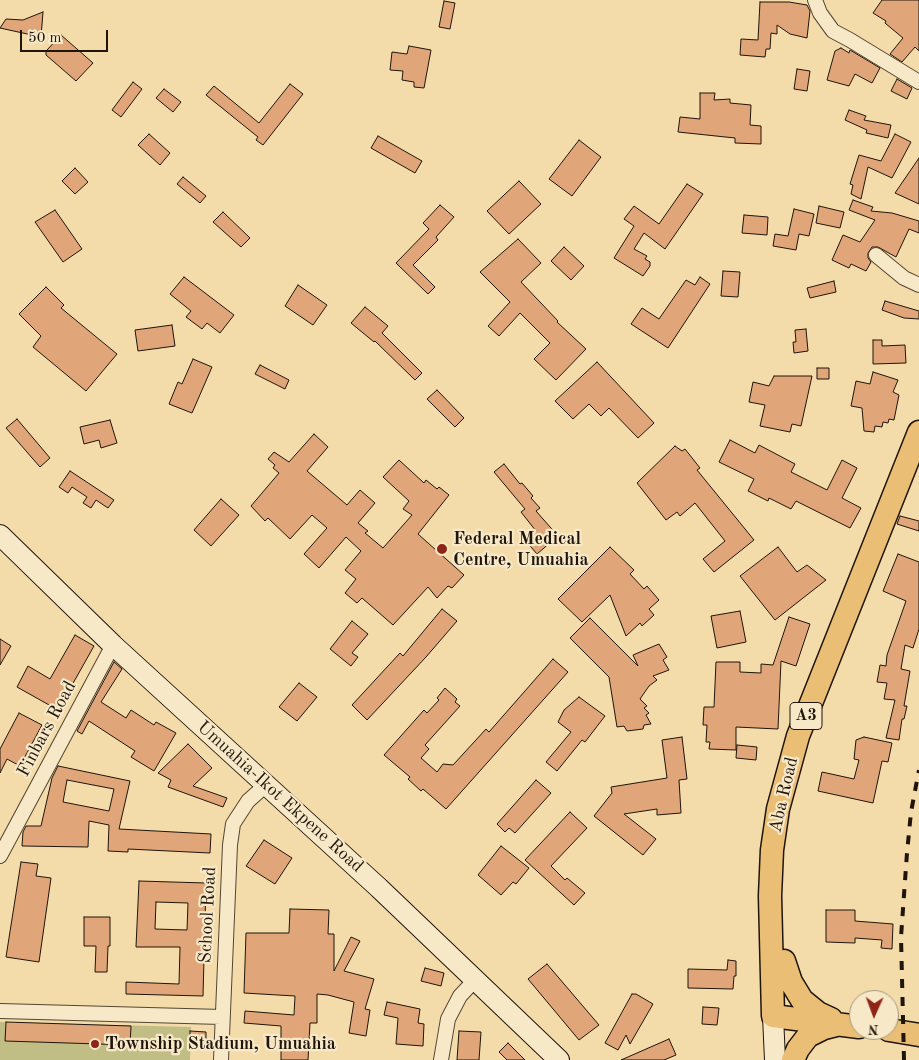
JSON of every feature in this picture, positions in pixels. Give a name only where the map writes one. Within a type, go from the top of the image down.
[{"type":"main road","name":"Aba Road","points":[[774,1060],[780,1016],[784,961],[782,897],[784,851],[790,812],[810,740],[919,432]]},
{"type":"main road","name":"Aba Road","points":[[787,1060],[780,1016],[770,896],[772,850],[778,809],[798,736],[919,467]]},
{"type":"main road","name":"Umuahia-Ikot Ekpene Road","points":[[0,535],[113,645],[379,888],[559,1060]]},
{"type":"main road","points":[[784,961],[791,982],[802,1000],[818,1013],[847,1025]]},
{"type":"main road","points":[[780,1016],[847,1025]]},
{"type":"main road","points":[[793,1060],[798,1048],[808,1036],[824,1028],[847,1025]]},
{"type":"main road","points":[[899,1031],[919,1034]]},
{"type":"street","points":[[815,0],[820,13],[833,32],[850,40],[919,82]]},
{"type":"street","points":[[876,255],[904,278],[919,285]]},
{"type":"street","name":"Finbars Road","points":[[0,856],[113,645]]},
{"type":"street","name":"School Road","points":[[221,1060],[230,845],[233,824],[248,801],[266,785]]},
{"type":"street","points":[[441,1060],[448,1019],[460,996],[475,980]]},
{"type":"street","points":[[0,1011],[222,1017]]},
{"type":"shaded area","name":"Township Stadium, Umuahia","points":[[0,1022],[191,1027],[190,1060],[0,1060]]},
{"type":"building","points":[[882,0],[919,0],[919,51],[915,47],[902,62],[890,54],[903,38],[885,23],[886,21],[873,13]]},
{"type":"building","points":[[444,1],[455,3],[450,29],[439,27]]},
{"type":"building","points":[[760,2],[789,2],[807,5],[810,11],[807,38],[790,34],[777,25],[777,34],[771,33],[770,49],[766,49],[765,57],[740,55],[741,39],[758,40]]},
{"type":"building","points":[[43,12],[41,37],[0,28],[6,19],[23,20]]},
{"type":"building","points":[[61,35],[93,63],[76,81],[46,55],[46,51]]},
{"type":"building","points":[[409,46],[431,50],[424,88],[414,87],[414,82],[402,80],[403,71],[390,70],[392,52],[407,54]]},
{"type":"building","points":[[841,48],[849,53],[850,50],[880,68],[872,83],[855,74],[849,86],[827,80],[835,51]]},
{"type":"building","points":[[797,69],[810,71],[807,91],[794,89]]},
{"type":"building","points":[[897,79],[912,88],[907,99],[891,91]]},
{"type":"building","points":[[133,82],[142,89],[121,117],[112,110]]},
{"type":"building","points":[[290,84],[303,94],[263,145],[256,140],[258,137],[206,95],[214,86],[259,123]]},
{"type":"building","points":[[164,89],[181,102],[173,112],[156,98]]},
{"type":"building","points":[[700,93],[715,93],[714,100],[730,99],[730,103],[751,105],[750,125],[761,126],[761,144],[735,143],[735,138],[678,132],[680,117],[700,119]]},
{"type":"building","points":[[849,110],[866,116],[864,120],[891,125],[888,138],[866,133],[867,130],[845,120]]},
{"type":"building","points":[[149,134],[170,153],[160,165],[138,145]]},
{"type":"building","points":[[895,134],[911,142],[892,178],[868,167],[861,199],[851,194],[853,185],[850,184],[859,155],[881,161]]},
{"type":"building","points":[[378,136],[422,161],[415,173],[371,148]]},
{"type":"building","points":[[579,140],[601,157],[572,196],[549,179]]},
{"type":"building","points":[[919,158],[919,204],[895,193]]},
{"type":"building","points":[[75,168],[88,182],[75,194],[62,181]]},
{"type":"building","points":[[183,177],[206,196],[200,203],[177,184]]},
{"type":"building","points":[[519,181],[541,204],[509,234],[487,211]]},
{"type":"building","points":[[687,184],[703,194],[665,249],[644,233],[634,249],[647,256],[645,259],[650,262],[650,266],[643,276],[614,258],[634,226],[624,219],[634,206],[659,224]]},
{"type":"building","points":[[853,200],[873,207],[871,211],[892,213],[919,221],[919,233],[909,229],[896,257],[878,247],[872,247],[868,253],[868,258],[871,262],[866,271],[851,264],[849,268],[832,260],[843,235],[860,242],[875,220],[849,210]]},
{"type":"building","points":[[440,205],[454,217],[436,237],[438,240],[413,265],[435,287],[428,294],[396,263],[429,229],[423,223]]},
{"type":"building","points":[[819,206],[844,212],[840,228],[816,223]]},
{"type":"building","points":[[794,209],[814,214],[809,236],[799,234],[796,250],[773,246],[775,234],[788,236]]},
{"type":"building","points":[[55,210],[82,249],[63,262],[35,222]]},
{"type":"building","points":[[223,212],[250,238],[241,247],[213,222]]},
{"type":"building","points":[[744,215],[768,217],[767,235],[742,233]]},
{"type":"building","points":[[518,239],[541,263],[521,282],[557,322],[586,349],[556,380],[534,359],[550,343],[520,313],[499,336],[488,326],[510,302],[480,272]]},
{"type":"building","points":[[564,247],[584,266],[571,280],[551,261]]},
{"type":"building","points":[[723,271],[740,272],[738,297],[721,296]]},
{"type":"building","points":[[184,277],[234,315],[220,333],[207,323],[202,329],[186,317],[191,311],[170,294]]},
{"type":"building","points":[[700,277],[710,284],[668,348],[631,324],[642,308],[659,319],[686,280],[695,285]]},
{"type":"building","points":[[834,281],[836,292],[810,298],[807,288]]},
{"type":"building","points":[[298,285],[327,305],[313,325],[285,306]]},
{"type":"building","points":[[46,287],[64,305],[61,308],[117,354],[86,391],[33,347],[41,336],[19,314]]},
{"type":"building","points":[[885,301],[919,311],[919,319],[904,318],[882,310]]},
{"type":"building","points":[[365,307],[388,326],[382,333],[422,373],[415,380],[375,341],[351,323]]},
{"type":"building","points":[[172,325],[175,346],[138,351],[135,330]]},
{"type":"building","points":[[806,329],[808,351],[794,353],[793,342],[796,342],[795,330]]},
{"type":"building","points":[[873,340],[882,340],[882,346],[905,345],[906,363],[873,364]]},
{"type":"building","points":[[193,359],[212,367],[192,413],[169,404],[178,382],[182,384]]},
{"type":"building","points":[[597,362],[654,423],[638,438],[609,408],[601,416],[589,404],[573,419],[555,401]]},
{"type":"building","points":[[260,365],[289,380],[285,389],[255,374]]},
{"type":"building","points":[[817,368],[829,368],[829,379],[817,379]]},
{"type":"building","points":[[873,372],[898,380],[893,392],[899,395],[894,420],[889,419],[888,423],[883,422],[882,427],[875,426],[874,432],[864,431],[862,408],[851,406],[856,381],[870,384]]},
{"type":"building","points":[[774,376],[812,376],[801,426],[792,424],[790,432],[760,426],[765,405],[749,402],[753,382],[769,386]]},
{"type":"building","points":[[437,390],[464,418],[455,427],[427,399]]},
{"type":"building","points":[[17,419],[50,458],[40,467],[6,428]]},
{"type":"building","points":[[110,420],[117,443],[101,448],[99,440],[84,444],[80,427]]},
{"type":"building","points":[[314,434],[328,447],[307,471],[347,505],[360,490],[375,503],[358,523],[368,531],[365,533],[383,548],[412,515],[403,509],[409,501],[383,477],[399,460],[424,483],[426,480],[437,489],[439,487],[449,495],[418,534],[464,575],[452,588],[448,586],[437,598],[428,587],[393,625],[362,598],[357,603],[345,593],[356,579],[345,570],[361,551],[346,537],[319,568],[304,554],[327,528],[312,515],[290,539],[268,518],[265,521],[251,506],[279,473],[273,468],[275,465],[268,459],[274,452],[289,462]]},
{"type":"building","points":[[730,440],[755,453],[759,445],[795,464],[791,472],[827,490],[842,460],[857,468],[842,498],[861,508],[850,528],[796,501],[791,509],[769,498],[768,501],[748,491],[754,479],[719,462]]},
{"type":"building","points":[[675,446],[682,451],[685,449],[700,468],[697,470],[754,540],[714,572],[703,559],[725,541],[695,503],[680,516],[677,512],[666,520],[637,483]]},
{"type":"building","points":[[504,464],[520,484],[522,483],[533,496],[531,498],[540,508],[536,511],[558,536],[537,554],[525,540],[536,531],[521,512],[525,509],[494,472]]},
{"type":"building","points":[[70,471],[114,500],[108,508],[96,500],[91,508],[83,503],[87,497],[72,487],[68,493],[59,487]]},
{"type":"building","points":[[221,499],[239,515],[211,546],[194,530]]},
{"type":"building","points":[[900,516],[919,521],[919,531],[897,524]]},
{"type":"building","points":[[610,547],[634,570],[630,574],[644,589],[647,586],[659,600],[649,609],[654,615],[642,626],[640,623],[626,636],[610,595],[582,622],[558,599]]},
{"type":"building","points":[[778,547],[797,572],[807,565],[826,580],[775,620],[740,576]]},
{"type":"building","points":[[898,554],[919,562],[919,629],[913,648],[905,645],[901,669],[910,671],[904,706],[907,706],[904,719],[902,719],[899,740],[886,738],[895,700],[884,699],[887,683],[877,682],[880,665],[886,666],[887,655],[906,601],[883,591]]},
{"type":"building","points":[[442,609],[457,621],[367,720],[352,705],[400,653],[403,656]]},
{"type":"building","points":[[740,611],[746,642],[717,648],[711,616]]},
{"type":"building","points":[[789,617],[810,624],[796,666],[781,661],[778,729],[736,727],[736,750],[709,749],[710,742],[706,742],[707,725],[703,725],[704,707],[714,707],[716,662],[740,662],[740,672],[761,673],[761,664],[773,665]]},
{"type":"building","points":[[590,618],[638,666],[633,655],[659,644],[667,657],[663,660],[669,670],[653,676],[657,680],[649,686],[640,699],[647,706],[644,708],[649,713],[646,715],[651,724],[644,725],[643,729],[627,731],[624,726],[617,727],[609,677],[570,638]]},
{"type":"building","points":[[352,621],[368,634],[352,653],[358,657],[351,666],[330,649]]},
{"type":"building","points":[[75,635],[94,646],[58,710],[17,687],[28,666],[50,679]]},
{"type":"building","points":[[0,639],[11,646],[0,665]]},
{"type":"building","points":[[553,659],[568,672],[446,809],[423,789],[421,791],[408,779],[410,777],[384,755],[424,710],[427,713],[439,700],[437,698],[445,688],[457,699],[455,702],[460,706],[425,745],[429,749],[421,758],[437,772],[443,764],[453,765],[486,729],[489,732]]},
{"type":"building","points":[[114,662],[122,669],[101,702],[126,718],[131,710],[154,725],[156,722],[176,733],[154,771],[131,757],[135,751],[89,721],[82,734],[77,731]]},
{"type":"building","points":[[299,683],[317,697],[297,721],[279,707]]},
{"type":"building","points":[[579,697],[605,716],[585,742],[582,740],[557,771],[546,762],[571,732],[558,722],[564,710]]},
{"type":"building","points":[[19,713],[42,725],[20,766],[7,759],[0,773],[0,749]]},
{"type":"building","points":[[682,737],[687,779],[679,780],[681,813],[657,815],[657,809],[624,814],[656,839],[643,855],[594,816],[612,793],[611,787],[667,778],[662,740]]},
{"type":"building","points":[[864,737],[892,743],[888,762],[882,761],[873,803],[818,791],[822,772],[854,779],[859,760],[854,759],[856,740]]},
{"type":"building","points":[[188,744],[212,768],[193,786],[227,798],[223,807],[168,787],[171,780],[158,773]]},
{"type":"building","points":[[737,745],[757,747],[756,760],[736,758]]},
{"type":"building","points":[[58,766],[130,781],[119,829],[211,834],[210,853],[128,849],[128,852],[108,851],[109,825],[89,821],[88,847],[22,846],[23,832],[26,826],[41,826],[52,778]],"holes":[[[67,780],[114,789],[109,811],[63,802]]]},
{"type":"building","points":[[536,780],[551,793],[515,833],[509,828],[505,832],[497,824]]},
{"type":"building","points":[[570,812],[587,828],[551,866],[565,880],[567,878],[585,893],[574,905],[525,860]]},
{"type":"building","points":[[264,840],[292,858],[275,884],[246,866]]},
{"type":"building","points":[[501,846],[529,868],[516,884],[513,882],[501,895],[478,875]]},
{"type":"building","points":[[21,862],[38,864],[36,876],[51,878],[39,962],[6,957]]},
{"type":"building","points":[[139,881],[206,883],[203,996],[126,994],[126,982],[179,984],[180,947],[136,947]],"holes":[[[156,902],[188,903],[187,930],[155,929]]]},
{"type":"building","points":[[290,909],[329,910],[328,934],[334,934],[334,971],[351,937],[360,941],[344,971],[374,979],[365,1009],[370,1010],[366,1036],[349,1033],[354,1002],[317,994],[317,1023],[310,1023],[308,1060],[281,1060],[281,1026],[244,1023],[245,1011],[294,1015],[295,996],[244,993],[246,933],[289,933]]},
{"type":"building","points":[[826,910],[855,910],[855,921],[893,924],[892,949],[881,948],[882,940],[855,938],[855,943],[826,942]]},
{"type":"building","points":[[84,917],[110,917],[110,946],[108,946],[107,972],[95,972],[96,946],[84,946]]},
{"type":"building","points":[[728,960],[736,961],[736,976],[734,976],[733,989],[688,988],[688,969],[727,970]]},
{"type":"building","points":[[547,964],[599,1025],[579,1040],[528,979]]},
{"type":"building","points":[[425,968],[444,973],[441,986],[421,981]]},
{"type":"building","points":[[632,994],[636,994],[653,1004],[630,1044],[626,1035],[618,1050],[605,1043]]},
{"type":"building","points":[[387,1002],[420,1009],[418,1023],[424,1024],[423,1046],[396,1044],[398,1018],[384,1015]]},
{"type":"building","points":[[703,1007],[719,1008],[717,1025],[702,1024]]},
{"type":"building","points":[[6,1022],[131,1026],[130,1045],[5,1041]]},
{"type":"building","points":[[190,1031],[206,1032],[206,1041],[190,1041]]},
{"type":"building","points":[[459,1031],[481,1032],[479,1060],[457,1060]]},
{"type":"building","points":[[669,1039],[676,1055],[664,1060],[621,1060]]},
{"type":"building","points":[[508,1043],[525,1060],[507,1060],[499,1052]]},
{"type":"railway","points":[[904,1060],[901,937],[911,812],[919,770]]},
{"type":"place","name":"Federal Medical Centre, Umuahia","points":[[442,549]]},
{"type":"place","name":"Township Stadium, Umuahia","points":[[95,1044]]}]
